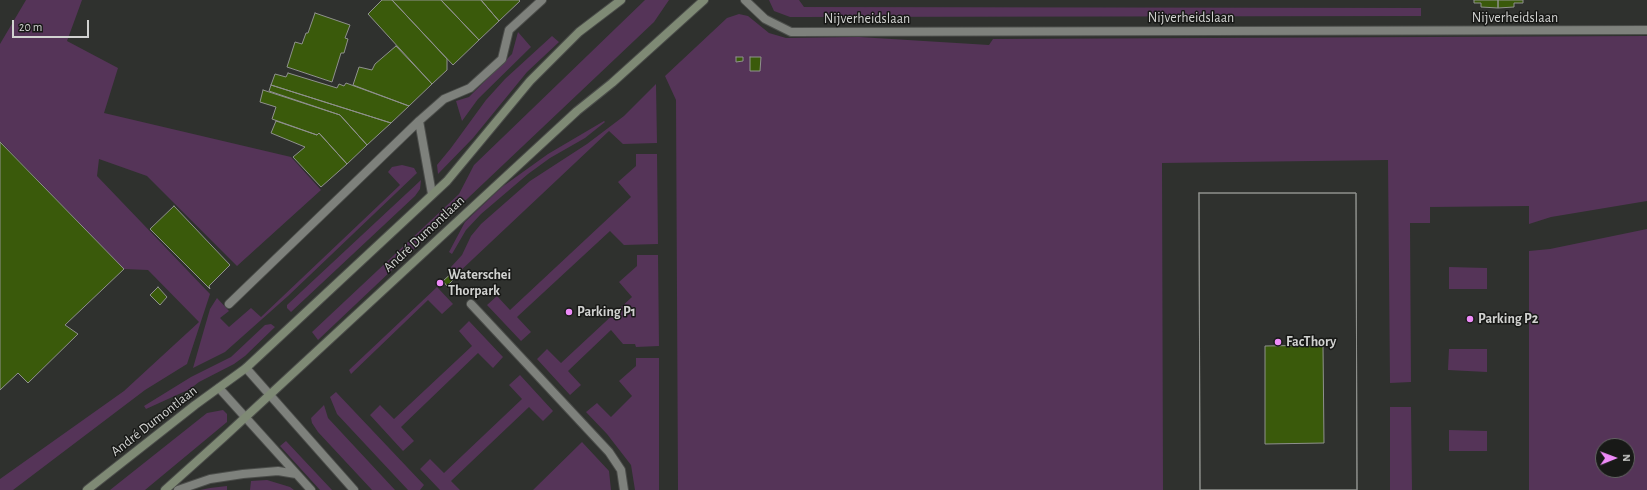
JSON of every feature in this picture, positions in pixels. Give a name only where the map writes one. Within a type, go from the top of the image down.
[{"type":"main road","name":"André Dumontlaan","points":[[87,490],[195,405],[246,368],[447,181],[530,81],[579,32],[621,0]]},
{"type":"main road","name":"André Dumontlaan","points":[[165,490],[577,111],[612,83],[704,0]]},
{"type":"street","points":[[229,304],[419,121],[444,99],[470,88],[502,59],[509,30],[542,0]]},
{"type":"street","name":"Nijverheidslaan","points":[[744,0],[765,19],[791,32],[1647,30]]},
{"type":"street","name":"André Dumontlaan","points":[[419,121],[432,194]]},
{"type":"street","points":[[471,304],[609,452],[621,470],[624,490]]},
{"type":"street","points":[[246,368],[354,490]]},
{"type":"street","points":[[219,388],[311,490]]},
{"type":"street","points":[[178,490],[210,479],[243,474],[278,471],[296,474]]},
{"type":"shaded area","points":[[26,0],[82,0],[67,41],[118,68],[104,113],[291,157],[321,190],[237,266],[147,176],[99,159],[97,176],[210,294],[187,364],[145,390],[13,490],[0,490],[0,479],[124,391],[199,322],[148,270],[124,269],[0,141],[0,44]]},
{"type":"shaded area","points":[[645,0],[669,0],[654,22],[318,340],[312,332],[459,194],[474,165]]},
{"type":"shaded area","points":[[769,0],[799,0],[804,7],[1421,8],[1421,16],[790,17],[774,11]]},
{"type":"shaded area","points":[[739,14],[748,16],[769,33],[786,38],[859,37],[989,45],[993,39],[1647,36],[1647,201],[1551,217],[1529,224],[1529,206],[1430,207],[1430,223],[1410,223],[1411,382],[1390,383],[1388,160],[1162,163],[1163,490],[678,490],[676,100],[665,76],[727,18]]},
{"type":"shaded area","points":[[518,32],[531,47],[478,99],[462,121],[456,101],[469,97],[512,54]]},
{"type":"shaded area","points":[[552,36],[559,42],[527,72],[473,138],[438,174],[437,165],[486,100],[505,79]]},
{"type":"shaded area","points":[[656,84],[657,143],[623,144],[609,131],[457,274],[451,267],[462,255],[471,236],[481,224],[530,181],[587,144],[624,116]]},
{"type":"shaded area","points":[[604,121],[605,122],[585,138],[550,158],[528,174],[481,214],[466,230],[452,254],[449,252],[465,222],[502,187],[548,154]]},
{"type":"shaded area","points":[[636,154],[657,154],[658,244],[624,245],[610,231],[517,317],[531,332],[521,341],[487,305],[497,296],[510,310],[631,197],[618,182],[636,166]]},
{"type":"shaded area","points":[[402,165],[414,168],[417,173],[288,296],[225,352],[193,368],[210,309],[217,298],[229,311],[220,318],[229,327],[251,308],[261,317],[400,185],[388,172],[392,167]]},
{"type":"shaded area","points":[[421,180],[420,189],[415,196],[291,312],[287,308],[287,305]]},
{"type":"shaded area","points":[[1647,229],[1647,490],[1529,490],[1529,251],[1550,249]]},
{"type":"shaded area","points":[[637,255],[658,255],[659,346],[636,347],[635,344],[623,344],[611,330],[568,371],[581,385],[570,395],[537,359],[547,349],[561,363],[632,297],[619,282],[637,266]]},
{"type":"shaded area","points":[[1449,267],[1487,268],[1487,289],[1449,289]]},
{"type":"shaded area","points":[[437,287],[453,304],[442,314],[428,300],[351,374],[349,370]]},
{"type":"shaded area","points":[[469,321],[503,357],[493,368],[478,353],[401,427],[414,441],[403,451],[370,415],[380,405],[394,419],[472,346],[459,331]]},
{"type":"shaded area","points":[[271,324],[275,327],[245,356],[234,364],[199,382],[190,389],[146,409],[144,406],[191,377],[231,357],[265,325]]},
{"type":"shaded area","points":[[1449,349],[1487,349],[1487,372],[1448,370]]},
{"type":"shaded area","points":[[636,358],[659,358],[659,490],[635,490],[631,465],[607,434],[586,412],[597,403],[611,417],[632,396],[619,381],[636,366]]},
{"type":"shaded area","points":[[520,375],[553,411],[543,421],[529,407],[451,481],[460,490],[440,490],[420,469],[430,459],[444,473],[522,399],[509,385]]},
{"type":"shaded area","points":[[336,392],[424,485],[420,490],[408,490],[337,414],[330,397]]},
{"type":"shaded area","points":[[324,405],[328,418],[395,490],[372,490],[318,432],[312,423],[311,418]]},
{"type":"shaded area","points":[[1390,407],[1411,407],[1412,490],[1390,490]]},
{"type":"shaded area","points":[[223,410],[227,414],[227,422],[145,490],[110,490],[207,413]]},
{"type":"shaded area","points":[[1449,430],[1487,431],[1487,451],[1449,451]]},
{"type":"shaded area","points":[[286,441],[332,490],[320,490],[280,446]]},
{"type":"shaded area","points":[[582,442],[609,471],[611,490],[533,490]]},
{"type":"shaded area","points":[[267,480],[290,487],[294,490],[250,490],[251,481]]},
{"type":"shaded area","points":[[227,486],[227,490],[200,490],[210,488]]},
{"type":"building","points":[[382,0],[392,0],[447,59],[447,70],[432,84],[368,14]]},
{"type":"building","points":[[392,0],[441,0],[479,40],[453,65]]},
{"type":"building","points":[[441,0],[481,0],[499,21],[479,40]]},
{"type":"building","points":[[481,0],[519,0],[520,1],[499,21]]},
{"type":"building","points":[[1474,0],[1498,0],[1498,8],[1481,7],[1481,3],[1474,3]]},
{"type":"building","points":[[1498,0],[1523,0],[1523,3],[1514,3],[1514,7],[1498,8]]},
{"type":"building","points":[[315,13],[350,25],[345,38],[348,39],[344,53],[341,53],[332,82],[287,67],[295,42],[302,44],[306,33],[308,33]]},
{"type":"building","points":[[396,46],[432,84],[409,106],[353,85],[359,67],[372,70],[375,64]]},
{"type":"building","points":[[736,57],[743,57],[743,61],[736,62]]},
{"type":"building","points":[[750,57],[761,57],[760,71],[750,71]]},
{"type":"building","points":[[288,73],[337,88],[339,84],[344,86],[346,83],[409,106],[391,123],[271,85],[275,74],[286,77]]},
{"type":"building","points":[[271,85],[391,123],[367,145],[340,115],[269,91]]},
{"type":"building","points":[[263,90],[340,115],[367,145],[347,164],[319,133],[317,135],[272,119],[276,107],[260,102]]},
{"type":"building","points":[[276,121],[317,135],[319,133],[347,164],[321,187],[293,157],[305,147],[271,133]]},
{"type":"building","points":[[0,142],[124,269],[65,325],[78,334],[28,383],[18,373],[0,390]]},
{"type":"building","name":"FacThory","points":[[1199,193],[1356,193],[1357,490],[1200,490]],"holes":[[[1323,345],[1324,443],[1265,444],[1265,346]]]},
{"type":"building","name":"FacThory","points":[[1199,193],[1356,193],[1357,490],[1200,490]]},
{"type":"building","points":[[174,206],[230,265],[209,286],[210,289],[150,229]]},
{"type":"building","points":[[454,271],[458,275],[447,286],[443,281]]},
{"type":"building","points":[[158,287],[167,297],[160,305],[150,295]]},
{"type":"place","name":"Waterschei Thorpark","points":[[440,283]]},
{"type":"place","name":"Parking P1","points":[[569,312]]},
{"type":"place","name":"Parking P2","points":[[1470,319]]},
{"type":"place","name":"FacThory","points":[[1278,342]]}]
